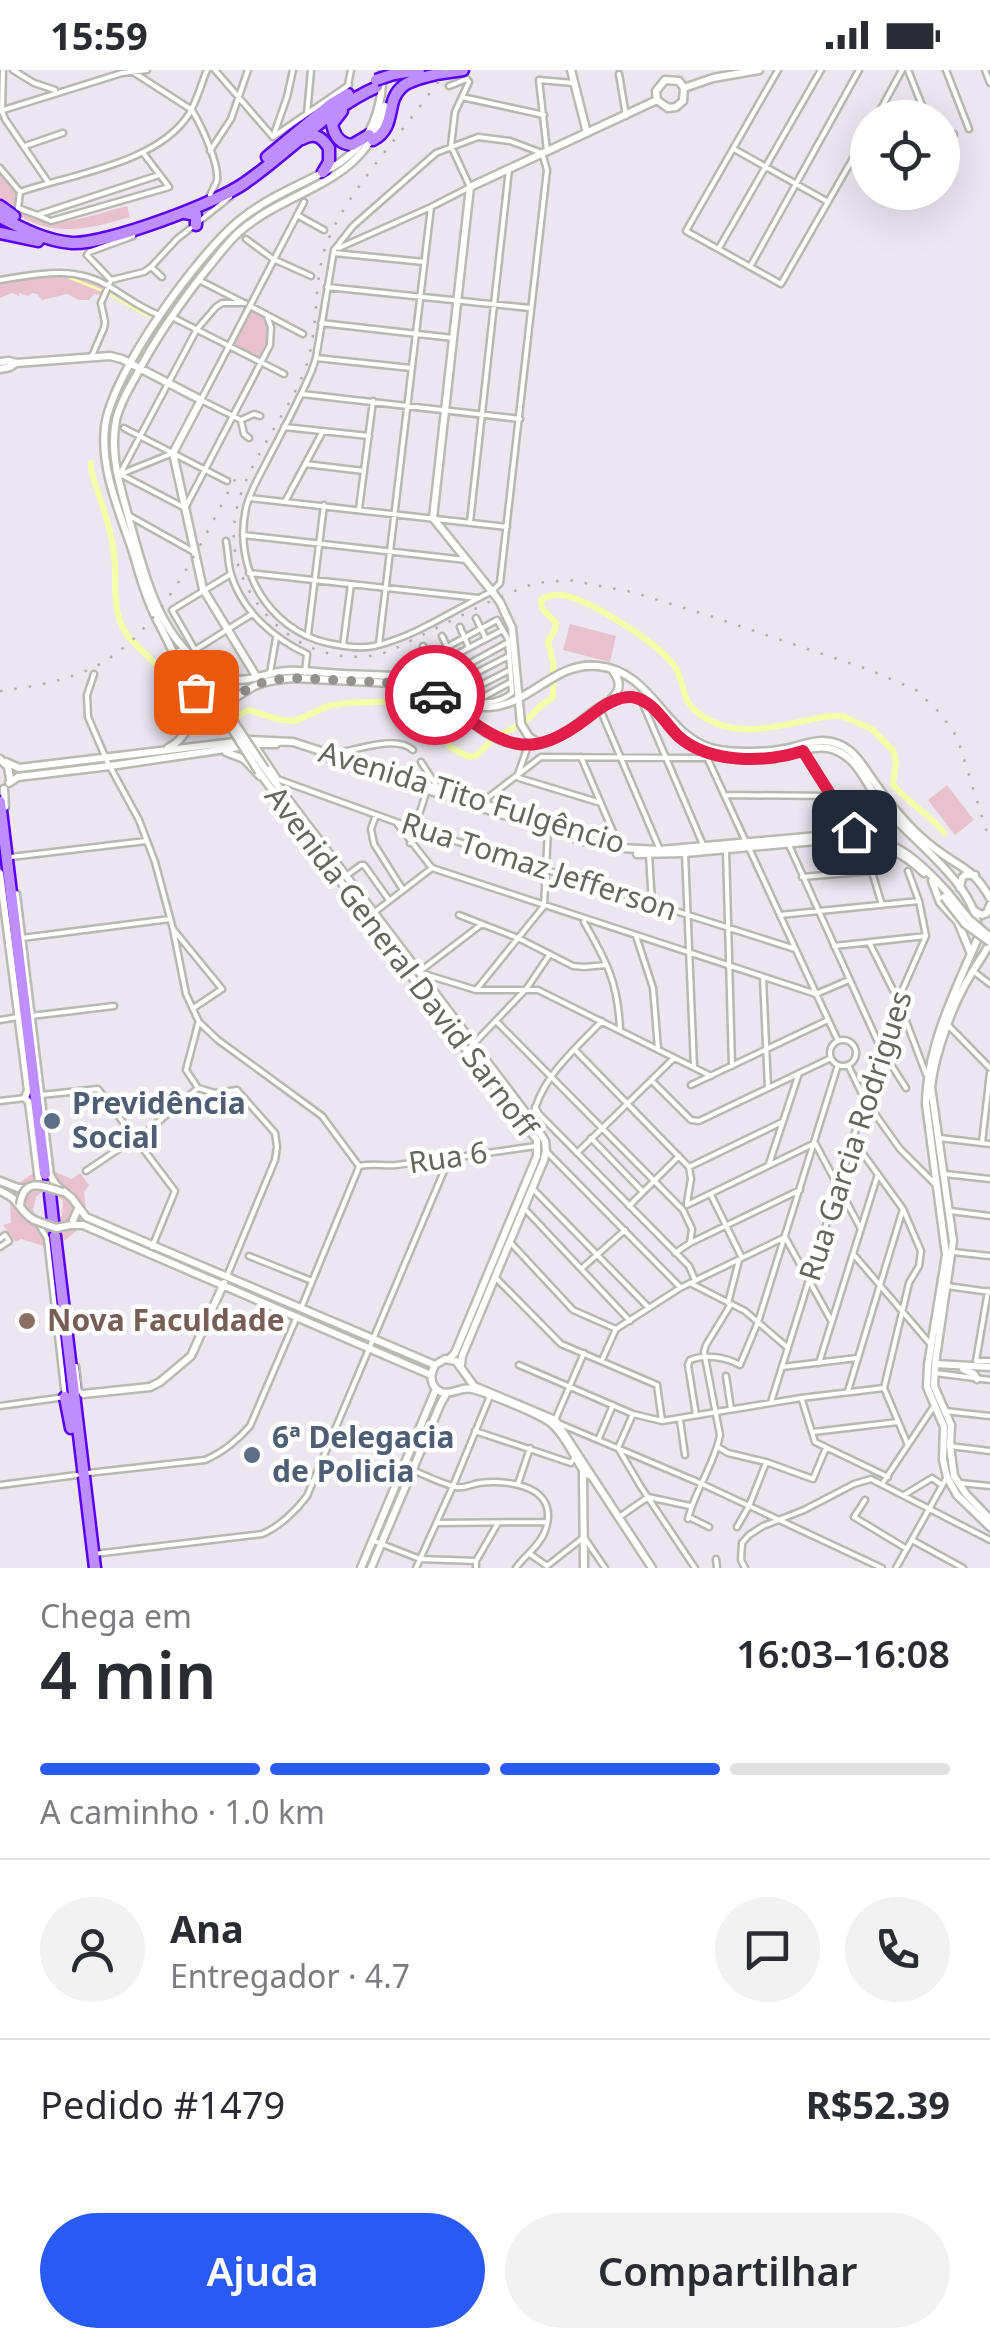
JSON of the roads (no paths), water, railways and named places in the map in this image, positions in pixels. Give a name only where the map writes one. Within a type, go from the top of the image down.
[{"type":"highway","points":[[0,211],[38,230],[72,238],[88,236],[233,184],[350,92],[377,84],[390,74],[420,70]]},
{"type":"highway","points":[[390,74],[464,70]]},
{"type":"highway","points":[[350,92],[333,119],[333,130],[347,144],[381,135],[401,88],[441,73]]},
{"type":"highway","points":[[0,233],[50,243],[85,243],[179,213],[250,180],[350,92]]},
{"type":"highway","points":[[293,144],[310,134],[320,138],[330,151],[323,172]]},
{"type":"highway","points":[[0,211],[36,235],[72,243]]},
{"type":"highway","points":[[179,213],[196,215],[196,225]]},
{"type":"highway","points":[[0,802],[45,1184]]},
{"type":"highway","points":[[0,840],[18,952]]},
{"type":"highway","points":[[4,940],[14,914]]},
{"type":"highway","points":[[14,914],[92,1568]]},
{"type":"highway","points":[[53,1228],[70,1420]]},
{"type":"highway","points":[[75,1406],[82,1394]]},
{"type":"highway","points":[[64,1397],[94,1554],[92,1568]]},
{"type":"main road","points":[[571,70],[587,132]]},
{"type":"main road","points":[[664,70],[665,80],[656,90],[658,100],[668,108],[676,107],[683,101],[684,88],[678,81],[665,80]]},
{"type":"main road","points":[[684,88],[758,70]]},
{"type":"main road","points":[[112,489],[118,475],[114,448],[122,402],[171,316],[244,222],[348,168],[371,137],[385,105],[390,74]]},
{"type":"main road","points":[[528,740],[521,724],[513,668],[512,628],[500,602],[433,518],[470,187],[658,100]]},
{"type":"main road","points":[[371,137],[352,154],[214,245],[159,315],[112,402],[105,426],[106,464],[112,489],[146,596],[202,697],[222,702],[256,685],[305,675],[425,688],[484,730],[514,744],[523,756]]},
{"type":"main road","points":[[0,365],[110,356],[202,400],[173,453],[203,589],[256,677]]},
{"type":"main road","points":[[106,464],[118,475]]},
{"type":"main road","name":"Avenida General David Sarnoff","points":[[118,475],[153,598],[181,646],[264,770],[279,783],[420,972],[467,1051],[531,1122]]},
{"type":"main road","name":"Avenida General David Sarnoff","points":[[166,635],[205,682]]},
{"type":"main road","points":[[181,646],[224,676],[240,680],[270,673],[407,677],[482,708],[519,702],[564,670],[611,668],[634,680],[678,726],[706,747],[770,751],[822,740],[846,747],[903,818],[937,850],[976,876],[990,902],[987,912],[974,910]]},
{"type":"main road","points":[[513,668],[525,681],[537,686]]},
{"type":"main road","points":[[514,744],[528,740],[540,744],[567,733],[601,708],[618,690],[611,668]]},
{"type":"main road","points":[[3,761],[18,768],[156,752],[176,743],[190,722],[189,679]]},
{"type":"main road","points":[[601,708],[625,697],[641,700],[680,738],[706,756],[780,756],[822,747],[848,756],[880,804],[940,864],[974,910],[978,938],[947,1021],[931,1087],[953,1252],[935,1366]]},
{"type":"main road","points":[[252,742],[264,770]]},
{"type":"main road","name":"Avenida Tito Fulgêncio","points":[[220,751],[252,742],[280,744],[620,848],[649,852]]},
{"type":"main road","name":"Avenida Tito Fulgêncio","points":[[156,752],[252,742],[294,742],[620,852],[685,853],[859,837],[899,853],[946,895]]},
{"type":"main road","points":[[264,770],[280,744]]},
{"type":"main road","points":[[4,788],[18,777],[220,751],[244,760],[266,783]]},
{"type":"main road","points":[[3,761],[10,772],[3,796],[14,914],[22,938],[50,1175],[86,1218],[151,1250]]},
{"type":"main road","name":"Avenida General David Sarnoff","points":[[264,770],[266,783],[436,1001],[474,1042],[545,1141],[455,1353],[449,1359]]},
{"type":"main road","name":"Avenida Tito Fulgêncio","points":[[660,852],[840,834],[886,842],[901,849],[917,860],[946,895]]},
{"type":"main road","points":[[0,874],[4,940],[40,1181],[64,1192]]},
{"type":"main road","points":[[960,888],[965,875],[976,876]]},
{"type":"main road","points":[[932,881],[940,902],[958,922],[971,955]]},
{"type":"main road","points":[[946,895],[965,924],[990,941],[936,1043],[928,1076],[926,1104],[946,1255],[927,1387],[944,1426],[944,1480],[990,1528]]},
{"type":"main road","name":"Avenida General David Sarnoff","points":[[460,1365],[532,1187],[541,1150]]},
{"type":"main road","points":[[0,1180],[18,1188],[45,1184]]},
{"type":"main road","points":[[20,1205],[26,1188]]},
{"type":"main road","points":[[0,1191],[14,1197],[26,1216],[53,1228],[83,1225],[371,1343],[435,1365]]},
{"type":"main road","points":[[72,1225],[78,1208]]},
{"type":"main road","points":[[82,1394],[150,1387],[160,1382],[191,1356],[224,1281]]},
{"type":"main road","points":[[371,1343],[430,1375]]},
{"type":"main road","points":[[932,1346],[936,1394],[951,1425],[954,1476],[990,1519]]},
{"type":"main road","points":[[447,1393],[436,1389],[430,1375],[435,1365],[449,1359],[460,1365],[474,1386],[566,1430],[585,1471],[584,1568]]},
{"type":"main road","points":[[935,1366],[990,1364]]},
{"type":"main road","points":[[961,1366],[977,1378]]},
{"type":"main road","points":[[458,1389],[465,1375]]},
{"type":"main road","points":[[409,1468],[436,1389]]},
{"type":"main road","points":[[371,1568],[409,1468],[440,1404],[447,1393],[458,1389],[472,1389],[555,1423],[652,1568]]},
{"type":"main road","points":[[361,1568],[378,1542]]},
{"type":"street","points":[[3,70],[1,111],[48,182]]},
{"type":"street","points":[[14,70],[34,84],[60,91]]},
{"type":"street","points":[[1,111],[130,70],[146,70]]},
{"type":"street","points":[[130,70],[192,110],[217,176],[210,195]]},
{"type":"street","points":[[20,192],[143,153],[182,123],[192,110],[207,70]]},
{"type":"street","points":[[210,151],[232,119],[248,70]]},
{"type":"street","points":[[273,137],[293,70]]},
{"type":"street","points":[[308,114],[311,70]]},
{"type":"street","points":[[273,137],[350,92],[351,70]]},
{"type":"street","points":[[778,70],[686,232],[781,284],[850,164]]},
{"type":"street","points":[[718,249],[821,70]]},
{"type":"street","points":[[750,266],[858,70]]},
{"type":"street","points":[[887,100],[905,70]]},
{"type":"street","points":[[905,70],[919,100]]},
{"type":"street","points":[[946,70],[969,128]]},
{"type":"street","points":[[985,70],[990,83]]},
{"type":"street","points":[[218,71],[273,137]]},
{"type":"street","points":[[619,74],[626,116]]},
{"type":"street","points":[[334,252],[470,187],[451,146],[452,123],[467,79],[448,86]]},
{"type":"street","points":[[544,152],[496,138],[478,137],[436,153],[354,226],[334,252],[316,358],[302,394],[248,498],[242,535],[249,573],[260,595],[292,628],[342,646],[379,644],[493,593],[500,584],[547,170],[539,80],[574,83]]},
{"type":"street","points":[[462,97],[544,115]]},
{"type":"street","points":[[24,146],[63,133]]},
{"type":"street","points":[[734,149],[828,202]]},
{"type":"street","points":[[0,168],[20,192],[18,208],[52,221],[169,187],[143,153]]},
{"type":"street","points":[[470,522],[509,169]]},
{"type":"street","points":[[36,215],[160,175]]},
{"type":"street","points":[[0,280],[59,272],[109,282],[144,272],[177,239],[230,197],[230,192]]},
{"type":"street","points":[[241,420],[202,400],[304,202]]},
{"type":"street","points":[[379,644],[431,207]]},
{"type":"street","points":[[297,215],[324,230]]},
{"type":"street","points":[[136,228],[133,236],[87,254],[109,282],[137,306],[159,315]]},
{"type":"street","points":[[246,239],[274,259],[311,276]]},
{"type":"street","points":[[334,252],[424,262]]},
{"type":"street","points":[[151,267],[162,277]]},
{"type":"street","points":[[198,280],[304,334]]},
{"type":"street","points":[[92,356],[104,328],[101,303],[109,282]]},
{"type":"street","points":[[326,287],[530,308]]},
{"type":"street","points":[[118,475],[196,329],[222,303],[248,305]]},
{"type":"street","points":[[118,475],[184,508],[262,362],[272,338],[266,314]]},
{"type":"street","points":[[171,316],[284,374]]},
{"type":"street","points":[[321,322],[453,338]]},
{"type":"street","points":[[316,358],[411,368]]},
{"type":"street","points":[[302,394],[520,419]]},
{"type":"street","points":[[360,509],[373,401]]},
{"type":"street","points":[[241,420],[254,414],[260,416]]},
{"type":"street","points":[[241,420],[249,438]]},
{"type":"street","points":[[284,427],[368,436]]},
{"type":"street","points":[[124,428],[227,481]]},
{"type":"street","points":[[286,500],[324,431]]},
{"type":"street","points":[[118,475],[173,453]]},
{"type":"street","points":[[305,464],[364,472]]},
{"type":"street","points":[[248,498],[507,527]]},
{"type":"street","points":[[308,636],[324,505]]},
{"type":"street","points":[[128,515],[195,552]]},
{"type":"street","points":[[242,535],[468,560]]},
{"type":"street","points":[[226,542],[231,574],[252,614],[276,636],[307,654],[305,675]]},
{"type":"street","points":[[249,573],[478,598]]},
{"type":"street","points":[[231,574],[172,610],[195,650],[252,614]]},
{"type":"street","points":[[342,646],[351,584]]},
{"type":"street","points":[[476,618],[486,639]]},
{"type":"street","points":[[391,677],[497,620],[513,655],[446,688]]},
{"type":"street","points":[[460,627],[477,700]]},
{"type":"street","points":[[420,674],[503,630]]},
{"type":"street","points":[[270,673],[276,636]]},
{"type":"street","points":[[442,636],[452,657]]},
{"type":"street","points":[[479,642],[487,654],[497,690]]},
{"type":"street","points":[[436,682],[508,642]]},
{"type":"street","points":[[423,646],[433,667]]},
{"type":"street","points":[[402,670],[420,674],[459,696],[490,702],[512,694],[513,668]]},
{"type":"street","points":[[459,696],[513,668]]},
{"type":"street","points":[[0,1486],[205,1460],[250,1426],[359,1166],[322,1116],[199,1022],[186,994],[155,862],[93,732],[86,706],[94,674]]},
{"type":"street","points":[[477,700],[511,682]]},
{"type":"street","points":[[641,700],[705,849]]},
{"type":"street","points":[[601,708],[660,852]]},
{"type":"street","points":[[517,777],[528,740]]},
{"type":"street","points":[[334,754],[397,742],[413,750]]},
{"type":"street","points":[[803,751],[859,837],[882,906]]},
{"type":"street","points":[[581,756],[620,848]]},
{"type":"street","points":[[480,806],[541,757],[706,756],[838,1042]]},
{"type":"street","points":[[421,762],[438,789]]},
{"type":"street","points":[[517,777],[601,803]]},
{"type":"street","name":"Rua Tomaz Jefferson","points":[[279,783],[795,950]]},
{"type":"street","points":[[410,843],[427,790]]},
{"type":"street","points":[[724,795],[830,796]]},
{"type":"street","points":[[376,815],[371,829],[374,844],[403,890]]},
{"type":"street","points":[[396,822],[432,868],[816,994],[849,980]]},
{"type":"street","points":[[476,990],[544,906],[548,830]]},
{"type":"street","points":[[11,858],[146,841]]},
{"type":"street","points":[[788,844],[881,1049],[906,1088]]},
{"type":"street","points":[[726,850],[732,1066]]},
{"type":"street","points":[[649,852],[652,903]]},
{"type":"street","points":[[685,853],[694,1067]]},
{"type":"street","points":[[346,876],[364,866],[389,900]]},
{"type":"street","points":[[374,912],[432,868]]},
{"type":"street","points":[[802,877],[872,871]]},
{"type":"street","points":[[834,946],[926,936],[908,871]]},
{"type":"street","points":[[780,915],[919,901]]},
{"type":"street","points":[[458,915],[578,967],[606,965]]},
{"type":"street","points":[[22,938],[170,919]]},
{"type":"street","points":[[582,920],[618,993],[620,1030]]},
{"type":"street","points":[[420,972],[482,924]]},
{"type":"street","points":[[173,929],[222,989],[193,1009]]},
{"type":"street","points":[[635,935],[654,988],[658,1048]]},
{"type":"street","name":"Rua Garcia Rodrigues","points":[[771,1402],[864,1100],[898,1000],[926,936]]},
{"type":"street","points":[[869,942],[898,1000],[928,1076]]},
{"type":"street","points":[[467,1051],[526,988],[550,954]]},
{"type":"street","points":[[974,971],[990,984]]},
{"type":"street","points":[[420,972],[476,990],[538,990],[712,1076]]},
{"type":"street","points":[[764,977],[768,1088]]},
{"type":"street","points":[[31,1016],[114,1006]]},
{"type":"street","points":[[0,1020],[18,1017]]},
{"type":"street","points":[[691,1085],[828,1020]]},
{"type":"street","points":[[496,1021],[684,1208],[692,1229],[690,1243]]},
{"type":"street","points":[[546,1120],[531,1122],[551,1075],[602,1021]]},
{"type":"street","points":[[947,1021],[990,1070],[982,1143]]},
{"type":"street","points":[[199,1022],[187,1074],[198,1088],[216,1092],[237,1090],[276,1134],[275,1160],[224,1281]]},
{"type":"street","points":[[846,1041],[855,1049],[855,1058],[848,1065],[838,1065],[830,1058],[832,1047],[838,1042],[846,1041]]},
{"type":"street","points":[[574,1050],[689,1167],[691,1179],[684,1208]]},
{"type":"street","points":[[577,1152],[675,1057]]},
{"type":"street","points":[[652,1080],[694,1121],[699,1121],[830,1058]]},
{"type":"street","points":[[696,1415],[690,1360],[730,1359],[740,1364],[758,1322],[838,1065]]},
{"type":"street","points":[[848,1065],[864,1100],[900,1149],[938,1189]]},
{"type":"street","points":[[768,1167],[798,1074]]},
{"type":"street","points":[[86,1172],[136,1140],[198,1088]]},
{"type":"street","points":[[41,1095],[98,1090],[175,1192],[151,1250]]},
{"type":"street","points":[[0,1101],[26,1098]]},
{"type":"street","points":[[535,1107],[688,1266],[692,1282],[745,1311],[788,1348]]},
{"type":"street","points":[[689,1167],[782,1122]]},
{"type":"street","points":[[591,1138],[643,1192]]},
{"type":"street","points":[[937,1138],[990,1144]]},
{"type":"street","points":[[853,1140],[903,1209],[921,1251],[901,1312],[884,1388],[908,1445]]},
{"type":"street","points":[[684,1208],[815,1144]]},
{"type":"street","points":[[815,1144],[860,1229]]},
{"type":"street","points":[[541,1150],[680,1288]]},
{"type":"street","name":"Rua 6","points":[[359,1166],[541,1150]]},
{"type":"street","points":[[628,1206],[679,1156]]},
{"type":"street","points":[[94,1554],[269,1532],[300,1506],[449,1158]]},
{"type":"street","points":[[819,1363],[878,1174]]},
{"type":"street","points":[[943,1174],[990,1180]]},
{"type":"street","points":[[532,1187],[649,1308]]},
{"type":"street","points":[[675,1253],[800,1190]]},
{"type":"street","points":[[709,1527],[688,1518],[720,1435],[704,1357],[706,1345],[730,1304],[741,1259],[710,1194]]},
{"type":"street","points":[[523,1208],[630,1321]]},
{"type":"street","points":[[848,1392],[903,1209]]},
{"type":"street","points":[[947,1210],[990,1216]]},
{"type":"street","points":[[0,1406],[64,1397],[46,1238],[34,1220]]},
{"type":"street","points":[[53,1228],[82,1394]]},
{"type":"street","points":[[581,1269],[624,1230]]},
{"type":"street","points":[[0,1239],[4,1235],[9,1241],[0,1248]]},
{"type":"street","points":[[785,1236],[832,1322]]},
{"type":"street","points":[[602,1360],[616,1329],[680,1288],[785,1236]]},
{"type":"street","points":[[510,1242],[573,1310],[616,1329]]},
{"type":"street","points":[[953,1252],[990,1256]]},
{"type":"street","points":[[853,1254],[932,1346]]},
{"type":"street","points":[[249,1256],[312,1281]]},
{"type":"street","points":[[495,1276],[556,1340],[657,1385],[662,1421]]},
{"type":"street","points":[[948,1286],[989,1292],[976,1361],[990,1364]]},
{"type":"street","points":[[555,1423],[584,1352]]},
{"type":"street","points":[[782,1367],[858,1358]]},
{"type":"street","points":[[519,1365],[633,1414],[662,1421],[884,1388]]},
{"type":"street","points":[[935,1366],[990,1380]]},
{"type":"street","points":[[726,1376],[731,1409]]},
{"type":"street","points":[[416,1568],[490,1396]]},
{"type":"street","points":[[801,1398],[815,1442],[888,1477]]},
{"type":"street","points":[[598,1440],[613,1405]]},
{"type":"street","points":[[882,1484],[934,1406]]},
{"type":"street","points":[[945,1411],[990,1416]]},
{"type":"street","points":[[618,1448],[633,1414]]},
{"type":"street","points":[[680,1418],[685,1455]]},
{"type":"street","points":[[812,1432],[898,1422]]},
{"type":"street","points":[[566,1430],[700,1483],[882,1568]]},
{"type":"street","points":[[476,1431],[571,1462],[575,1458]]},
{"type":"street","points":[[950,1446],[990,1450]]},
{"type":"street","points":[[718,1447],[813,1479],[826,1448]]},
{"type":"street","points":[[518,1484],[530,1448]]},
{"type":"street","points":[[618,1448],[695,1568]]},
{"type":"street","points":[[738,1527],[766,1462]]},
{"type":"street","points":[[409,1468],[453,1486],[518,1484],[536,1492],[548,1508],[546,1530],[516,1568]]},
{"type":"street","points":[[896,1568],[944,1480],[932,1478],[903,1495]]},
{"type":"street","points":[[744,1568],[742,1543],[754,1530],[871,1479],[990,1540]]},
{"type":"street","points":[[958,1483],[990,1486]]},
{"type":"street","points":[[618,1518],[648,1497],[691,1506]]},
{"type":"street","points":[[865,1500],[854,1517],[907,1549]]},
{"type":"street","points":[[437,1523],[547,1522]]},
{"type":"street","points":[[476,1568],[476,1561],[498,1523]]},
{"type":"street","points":[[528,1553],[547,1567],[584,1536],[605,1568]]},
{"type":"street","points":[[912,1540],[963,1568]]},
{"type":"street","points":[[378,1542],[420,1558],[476,1561]]},
{"type":"street","points":[[716,1559],[717,1568]]},
{"type":"waterway","points":[[137,360],[162,318],[238,226],[266,206],[341,167]]},
{"type":"waterway","points":[[60,274],[103,291]]},
{"type":"waterway","points":[[0,283],[33,277]]},
{"type":"waterway","points":[[108,294],[155,317]]},
{"type":"waterway","points":[[91,463],[112,543],[118,615],[126,633],[164,678],[167,695],[163,718],[173,732],[213,729],[248,710],[295,721],[328,706],[409,701],[422,710],[450,747],[469,757],[476,756],[494,738],[525,722],[553,697],[553,662],[548,641],[556,623],[542,608],[541,600],[562,595],[605,613],[652,644],[678,672],[691,707],[709,720],[723,726],[753,729],[842,716],[872,729],[893,751],[893,785],[944,833]]},
{"type":"railway","points":[[447,70],[335,224],[322,261],[304,372],[244,486],[236,510],[237,561],[245,583],[264,612],[300,642],[351,657],[390,651],[535,583],[569,580],[632,592],[704,614],[870,670],[916,690],[957,737],[990,842]]},
{"type":"railway","points":[[0,691],[79,674],[115,654],[138,634],[177,585],[237,476]]},
{"type":"place","name":"Previdência Social","points":[[52,1121]]},
{"type":"place","name":"Nova Faculdade","points":[[27,1321]]},
{"type":"place","name":"6ª Delegacia de Policia","points":[[252,1455]]}]
